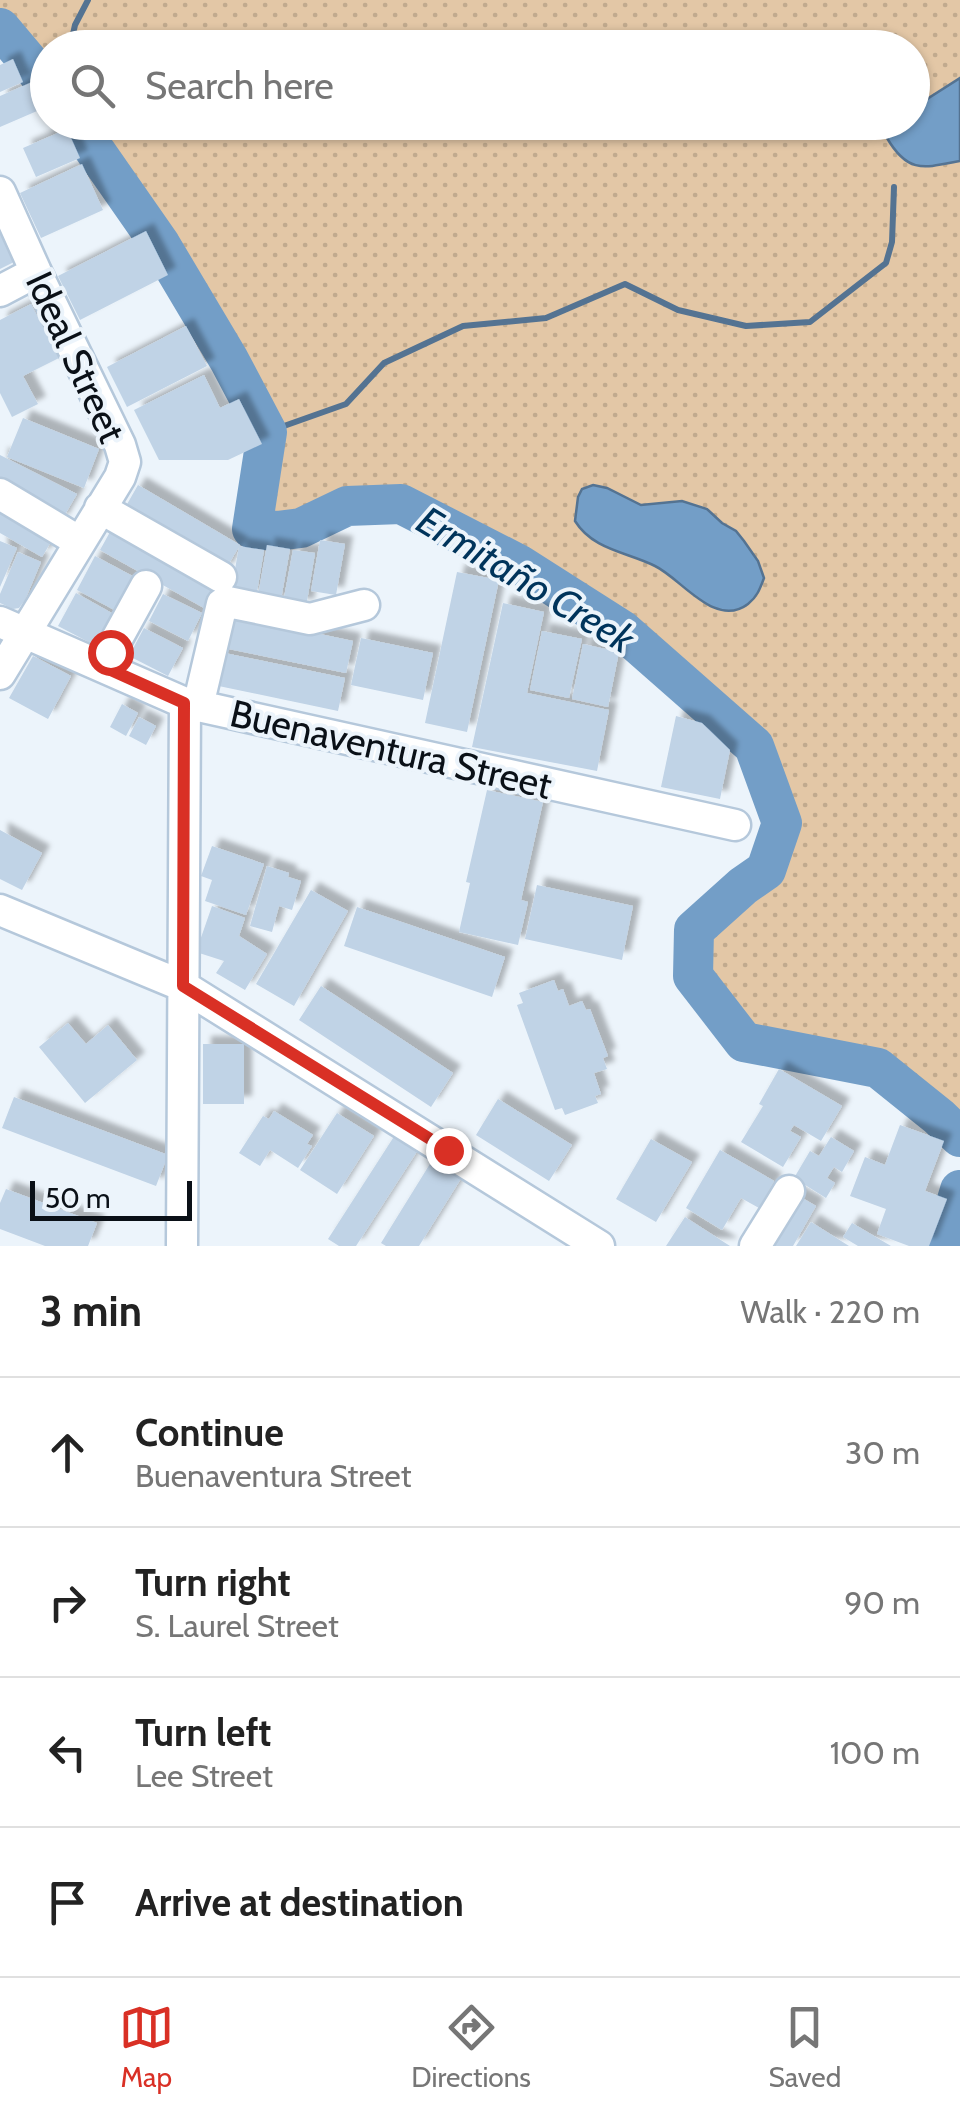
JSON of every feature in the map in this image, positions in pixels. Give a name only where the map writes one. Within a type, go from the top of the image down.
[{"type":"street","name":"Ideal Street","points":[[0,192],[125,462],[80,542],[12,627],[0,674]]},
{"type":"street","points":[[0,291],[36,272]]},
{"type":"street","points":[[0,494],[80,542]]},
{"type":"street","points":[[100,508],[221,577]]},
{"type":"street","points":[[102,666],[146,586]]},
{"type":"street","points":[[182,1246],[183,986],[191,704],[222,604],[310,619],[364,605]]},
{"type":"street","name":"Buenaventura Street","points":[[12,627],[191,704],[735,825]]},
{"type":"street","points":[[0,910],[183,986],[599,1246]]},
{"type":"street","points":[[755,1246],[789,1192]]},
{"type":"shaded area","points":[[0,0],[960,0],[960,1137],[878,1068],[744,1042],[693,976],[694,930],[743,886],[782,823],[754,746],[622,630],[520,565],[401,504],[347,506],[301,528],[252,529],[267,432],[160,244],[87,140],[930,140],[930,30],[30,30],[30,64],[0,27]]},
{"type":"water","points":[[960,78],[960,161],[918,166],[902,158],[888,140],[930,140],[930,97]]},
{"type":"water","points":[[593,485],[641,505],[682,501],[707,509],[736,531],[758,561],[764,578],[756,596],[736,610],[711,606],[655,566],[591,538],[575,521],[582,489]]},
{"type":"building","points":[[13,59],[23,82],[0,92],[0,65]]},
{"type":"building","points":[[30,83],[30,114],[0,127],[0,96]]},
{"type":"building","points":[[42,140],[72,140],[80,158],[36,177],[23,148]]},
{"type":"building","points":[[82,164],[103,210],[41,238],[20,193]]},
{"type":"building","points":[[0,229],[16,261],[0,269]]},
{"type":"building","points":[[146,231],[168,275],[80,320],[58,276]]},
{"type":"building","points":[[31,304],[59,358],[23,376],[38,404],[12,417],[0,393],[0,320]]},
{"type":"building","points":[[186,326],[207,366],[127,407],[107,367]]},
{"type":"building","points":[[204,375],[220,408],[239,399],[262,444],[228,460],[159,460],[134,410]]},
{"type":"building","points":[[23,418],[99,449],[84,488],[7,457]]},
{"type":"building","points":[[0,455],[77,494],[60,523],[0,487]]},
{"type":"building","points":[[138,485],[240,545],[224,572],[122,513]]},
{"type":"building","points":[[0,497],[58,530],[42,557],[0,533]]},
{"type":"building","points":[[115,523],[219,582],[204,608],[100,550]]},
{"type":"building","points":[[320,540],[345,544],[336,595],[311,591]]},
{"type":"building","points":[[0,541],[17,548],[0,587]]},
{"type":"building","points":[[267,545],[290,549],[280,605],[257,601]]},
{"type":"building","points":[[239,546],[264,550],[256,598],[231,593]]},
{"type":"building","points":[[293,550],[315,553],[306,607],[283,603]]},
{"type":"building","points":[[18,552],[41,562],[25,600],[13,609],[0,603],[0,594]]},
{"type":"building","points":[[95,556],[138,579],[120,613],[77,590]]},
{"type":"building","points":[[457,572],[499,580],[467,732],[425,723]]},
{"type":"building","points":[[76,593],[117,616],[100,648],[58,626]]},
{"type":"building","points":[[163,594],[202,613],[188,641],[149,621]]},
{"type":"building","points":[[503,603],[544,612],[527,693],[609,710],[597,771],[472,747]]},
{"type":"building","points":[[221,613],[353,641],[346,673],[214,646]]},
{"type":"building","points":[[144,628],[183,648],[168,676],[129,656]]},
{"type":"building","points":[[542,631],[582,639],[569,698],[530,690]]},
{"type":"building","points":[[361,638],[433,653],[423,700],[351,685]]},
{"type":"building","points":[[583,644],[619,652],[608,707],[572,699]]},
{"type":"building","points":[[215,651],[345,678],[338,711],[209,684]]},
{"type":"building","points":[[33,656],[71,676],[48,719],[9,698]]},
{"type":"building","points":[[122,704],[138,713],[126,736],[110,727]]},
{"type":"building","points":[[676,716],[702,723],[730,750],[720,799],[661,787]]},
{"type":"building","points":[[139,717],[156,726],[146,745],[129,736]]},
{"type":"building","points":[[487,790],[543,802],[521,900],[528,902],[518,945],[459,932]]},
{"type":"building","points":[[0,830],[42,853],[22,890],[0,879]]},
{"type":"building","points":[[212,846],[264,864],[246,915],[205,901],[212,880],[201,876]]},
{"type":"building","points":[[267,866],[301,881],[292,910],[279,906],[272,932],[250,926]]},
{"type":"building","points":[[537,885],[633,906],[622,960],[525,939]]},
{"type":"building","points":[[311,890],[348,911],[294,1006],[256,984]]},
{"type":"building","points":[[212,906],[245,918],[239,936],[267,954],[245,990],[216,973],[224,961],[196,952]]},
{"type":"building","points":[[357,907],[505,957],[492,997],[344,946]]},
{"type":"building","points":[[554,980],[558,991],[563,989],[569,1006],[582,1001],[586,1010],[590,1009],[608,1056],[603,1058],[607,1069],[594,1073],[601,1094],[595,1096],[598,1103],[565,1115],[562,1108],[555,1110],[517,1005],[523,1003],[519,993]]},
{"type":"building","points":[[321,986],[453,1073],[431,1107],[299,1020]]},
{"type":"building","points":[[68,1023],[86,1044],[108,1025],[137,1060],[85,1103],[39,1047]]},
{"type":"building","points":[[203,1044],[244,1044],[244,1104],[203,1104]]},
{"type":"building","points":[[779,1069],[842,1106],[821,1141],[794,1125],[790,1131],[801,1137],[783,1167],[741,1142]]},
{"type":"building","points":[[14,1097],[168,1155],[156,1186],[2,1128]]},
{"type":"building","points":[[498,1099],[572,1145],[549,1181],[476,1135]]},
{"type":"building","points":[[274,1111],[313,1135],[307,1144],[312,1146],[298,1168],[270,1150],[260,1166],[239,1153],[263,1116],[269,1119]]},
{"type":"building","points":[[337,1113],[374,1136],[337,1194],[300,1170]]},
{"type":"building","points":[[900,1125],[944,1141],[925,1191],[947,1199],[929,1246],[909,1246],[877,1234],[886,1209],[850,1196],[865,1157],[885,1165]]},
{"type":"building","points":[[395,1135],[418,1150],[356,1246],[339,1246],[328,1239]]},
{"type":"building","points":[[831,1137],[854,1151],[842,1172],[834,1167],[827,1178],[835,1183],[826,1198],[794,1178],[810,1151],[819,1156]]},
{"type":"building","points":[[651,1139],[692,1162],[656,1222],[616,1199]]},
{"type":"building","points":[[720,1150],[774,1181],[759,1208],[741,1198],[722,1230],[686,1208]]},
{"type":"building","points":[[433,1159],[462,1177],[419,1246],[386,1246],[381,1243]]},
{"type":"building","points":[[6,1189],[97,1223],[88,1246],[45,1246],[0,1229],[0,1203]]},
{"type":"building","points":[[792,1192],[816,1206],[793,1246],[760,1246]]},
{"type":"building","points":[[685,1217],[730,1246],[666,1246]]},
{"type":"building","points":[[811,1222],[849,1246],[796,1246]]},
{"type":"building","points":[[852,1223],[891,1246],[858,1246],[843,1237]]},
{"type":"waterway","points":[[74,30],[88,0]]},
{"type":"waterway","name":"Ermitaño Creek","points":[[0,28],[30,64]]},
{"type":"waterway","name":"Ermitaño Creek","points":[[88,140],[160,244],[267,432],[252,529],[301,528],[347,506],[401,504],[520,565],[622,630],[754,746],[782,823],[766,870],[694,930],[693,976],[744,1042],[878,1068],[960,1137]]},
{"type":"waterway","points":[[267,432],[346,404],[384,363],[463,326],[546,318],[625,284],[678,310],[746,326],[810,322],[886,263],[892,242],[894,187]]},
{"type":"waterway","name":"Ermitaño Creek","points":[[943,1246],[960,1190]]},
{"type":"route","points":[[110,652],[102,666],[184,703],[183,986],[448,1150]]}]
